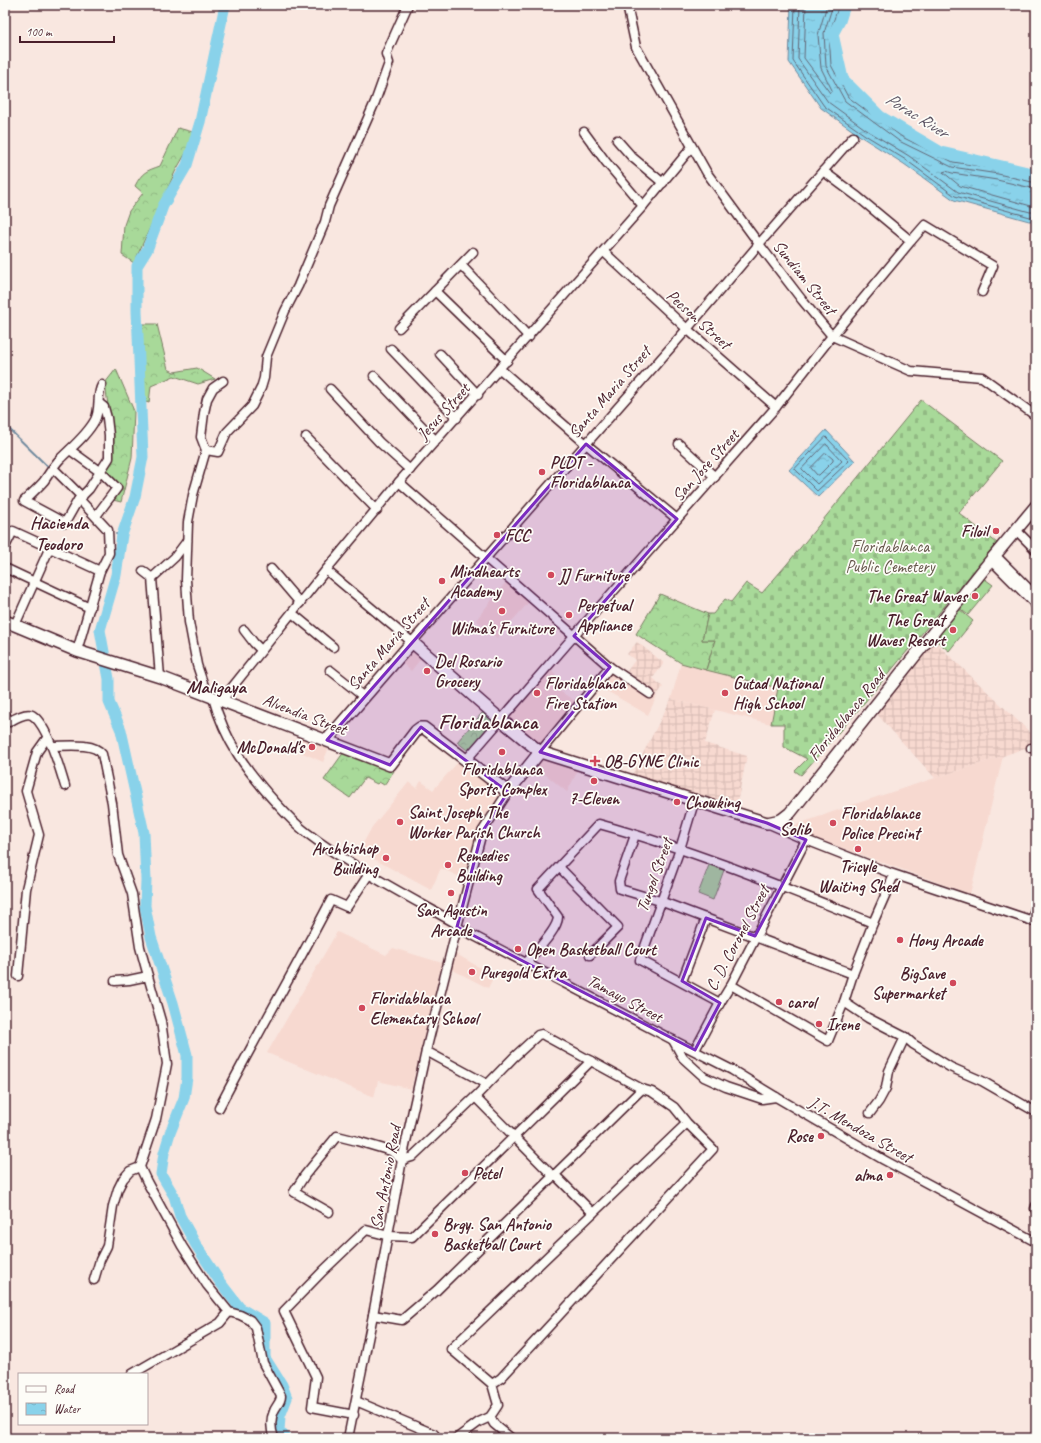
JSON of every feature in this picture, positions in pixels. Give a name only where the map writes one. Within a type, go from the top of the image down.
[{"type":"main road","name":"Floridablanca Road","points":[[767,823],[781,820],[790,813],[1036,506]]},
{"type":"main road","name":"Alvendia Street","points":[[14,625],[81,652],[160,677],[390,765],[416,731],[420,728],[427,729],[466,760]]},
{"type":"main road","name":"Santa Maria Street","points":[[327,740],[412,642]]},
{"type":"main road","points":[[412,642],[540,752],[767,823]]},
{"type":"main road","points":[[466,760],[508,792],[540,752]]},
{"type":"street","points":[[224,381],[213,388],[207,399],[201,437],[206,450],[218,452],[226,432],[252,406],[264,378],[266,356],[325,222],[328,206],[375,102],[390,63],[386,54],[408,5]]},
{"type":"street","name":"Sundiam Street","points":[[627,5],[636,47],[708,173],[759,244],[832,336],[911,371],[982,377],[1036,416]]},
{"type":"street","points":[[584,132],[606,162],[643,206]]},
{"type":"street","name":"Santa Maria Street","points":[[412,642],[853,137]]},
{"type":"street","points":[[617,140],[632,158],[663,183]]},
{"type":"street","name":"Jesus Street","points":[[208,696],[261,650],[399,482],[604,252],[692,147]]},
{"type":"street","points":[[823,171],[858,197],[911,241]]},
{"type":"street","name":"San Jose Street","points":[[466,760],[500,719],[776,408],[832,336],[925,225],[992,266],[982,292]]},
{"type":"street","points":[[399,328],[473,252]]},
{"type":"street","name":"Pecson Street","points":[[604,252],[686,329],[776,408]]},
{"type":"street","points":[[461,265],[529,337]]},
{"type":"street","points":[[435,291],[507,361]]},
{"type":"street","points":[[391,349],[457,418]]},
{"type":"street","points":[[440,354],[478,395]]},
{"type":"street","points":[[500,369],[586,444],[677,519]]},
{"type":"street","points":[[374,376],[436,441]]},
{"type":"street","points":[[100,403],[104,408],[107,418],[109,458],[89,489],[80,498],[66,522],[24,501],[42,482],[59,459],[70,450],[93,424],[98,414],[100,403],[99,393],[102,385]]},
{"type":"street","points":[[330,389],[379,442],[410,470]]},
{"type":"street","points":[[306,437],[377,510]]},
{"type":"street","points":[[679,444],[715,477]]},
{"type":"street","points":[[70,450],[103,474],[117,488],[96,516]]},
{"type":"street","name":"Tamayo Street","points":[[206,450],[193,495],[188,522],[186,580],[189,622],[197,665],[208,696],[240,758],[257,782],[292,820],[306,832],[369,874],[526,963],[673,1040]]},
{"type":"street","points":[[51,470],[80,498],[108,530],[109,553],[100,571],[90,608],[81,652]]},
{"type":"street","points":[[399,482],[610,667],[650,694]]},
{"type":"street","points":[[1016,530],[1036,550]]},
{"type":"street","points":[[5,547],[13,532],[100,571]]},
{"type":"street","points":[[152,578],[175,557],[187,541]]},
{"type":"street","points":[[14,625],[37,584],[52,549]]},
{"type":"street","points":[[993,558],[1036,596]]},
{"type":"street","points":[[993,558],[1036,605]]},
{"type":"street","points":[[5,568],[90,608]]},
{"type":"street","points":[[271,569],[300,603]]},
{"type":"street","points":[[326,570],[412,642]]},
{"type":"street","points":[[143,571],[152,578],[160,677]]},
{"type":"street","points":[[292,613],[333,647]]},
{"type":"street","points":[[244,630],[261,650]]},
{"type":"street","points":[[540,752],[610,667]]},
{"type":"street","points":[[330,670],[364,697]]},
{"type":"street","points":[[5,714],[7,724],[21,716],[27,714],[32,715],[43,729],[52,746],[65,786]]},
{"type":"street","points":[[18,976],[26,889],[30,867],[39,835],[26,791],[37,752],[47,738]]},
{"type":"street","points":[[52,746],[92,747],[99,750],[102,754],[112,803],[118,855],[132,894],[140,947],[161,1021],[167,1064],[156,1119],[140,1167],[146,1182],[182,1246],[207,1285],[229,1312],[250,1320],[256,1328],[263,1363],[279,1391],[281,1400],[273,1413],[271,1420],[271,1428],[274,1438]]},
{"type":"street","name":"San Antonio Road","points":[[349,1438],[389,1236],[402,1160],[426,1051],[457,925],[482,832],[508,792]]},
{"type":"street","name":"Tungol Street","points":[[682,982],[640,960],[680,849],[695,800]]},
{"type":"street","points":[[767,823],[894,875],[1034,921],[1036,906]]},
{"type":"street","points":[[526,963],[552,932],[558,922],[558,917],[538,889],[560,868],[599,824],[680,849],[782,886],[873,923]]},
{"type":"street","points":[[635,835],[619,881],[620,889],[660,901],[852,974]]},
{"type":"street","name":"C. D. Coronel Street","points":[[695,1050],[731,985],[806,840]]},
{"type":"street","points":[[560,868],[618,927],[590,955]]},
{"type":"street","points":[[219,1108],[305,951],[331,900],[348,906],[369,874]]},
{"type":"street","points":[[731,985],[828,1041],[844,1002],[852,974],[894,875]]},
{"type":"street","points":[[706,918],[682,982],[720,1003]]},
{"type":"street","points":[[116,981],[148,976]]},
{"type":"street","points":[[844,1002],[868,1018],[905,1037],[913,1044],[950,1067],[982,1081],[1036,1112]]},
{"type":"street","points":[[329,1212],[294,1192],[337,1136],[391,1151],[402,1160],[412,1157],[538,1035],[542,1034],[642,1089],[652,1092],[674,1107],[687,1123],[713,1149],[501,1378],[492,1384]]},
{"type":"street","points":[[870,1113],[886,1088],[889,1071],[905,1037]]},
{"type":"street","points":[[673,1040],[683,1058],[704,1077],[726,1088],[762,1099],[776,1098]]},
{"type":"street","name":"J.T. Mendoza Street","points":[[673,1040],[732,1070],[776,1098],[884,1160],[1036,1242]]},
{"type":"street","points":[[426,1051],[487,1084]]},
{"type":"street","points":[[354,1415],[312,1407],[316,1377],[284,1311],[323,1270],[366,1230],[389,1236],[412,1237],[591,1060]]},
{"type":"street","points":[[373,1315],[402,1320],[437,1290],[642,1089]]},
{"type":"street","points":[[475,1097],[593,1213]]},
{"type":"street","points":[[457,1438],[479,1422],[490,1417],[498,1405],[498,1401],[492,1384],[451,1349],[687,1123]]},
{"type":"street","points":[[94,1280],[100,1260],[108,1246],[113,1206],[118,1189],[123,1179],[130,1171],[140,1167]]},
{"type":"street","points":[[134,1373],[220,1323],[229,1312]]},
{"type":"street","points":[[356,1401],[434,1434],[437,1438]]},
{"type":"street","points":[[490,1417],[494,1424],[511,1438]]},
{"type":"highlighted area","points":[[586,444],[677,519],[574,636],[610,667],[540,752],[767,823],[806,840],[755,936],[706,918],[682,981],[720,1003],[695,1050],[457,927],[482,832],[508,792],[421,727],[390,765],[327,740]]},
{"type":"shaded area","name":"Wilma's Furniture","points":[[506,582],[529,602],[497,638],[476,620]]},
{"type":"shaded area","points":[[932,639],[1036,738],[1036,744],[935,778],[873,710]]},
{"type":"shaded area","points":[[637,642],[664,663],[653,678],[663,687],[657,695],[627,671],[635,660],[627,654]]},
{"type":"shaded area","points":[[413,648],[423,656],[411,671],[401,662]]},
{"type":"shaded area","name":"Gutad National High School","points":[[681,663],[778,688],[771,724],[671,699]]},
{"type":"shaded area","points":[[615,666],[657,696],[648,715],[600,687]]},
{"type":"shaded area","points":[[550,669],[556,675],[549,684],[578,703],[541,745],[508,717]]},
{"type":"shaded area","points":[[671,699],[715,710],[705,743],[747,756],[736,808],[631,777]]},
{"type":"shaded area","name":"McDonald's","points":[[301,734],[330,745],[323,762],[294,749]]},
{"type":"shaded area","points":[[1003,756],[970,894],[787,828],[858,803]]},
{"type":"shaded area","points":[[544,758],[579,768],[567,792],[535,766],[540,759]]},
{"type":"shaded area","points":[[459,761],[502,793],[477,834],[464,879],[441,868],[431,890],[359,851],[372,827],[409,782],[417,788],[421,781],[433,790]]},
{"type":"shaded area","name":"Floridablanca Elementary School","points":[[337,932],[386,955],[393,948],[442,963],[411,1089],[378,1081],[374,1097],[267,1053]]},
{"type":"shaded area","name":"Puregold Extra","points":[[453,952],[494,976],[488,988],[449,968]]},
{"type":"green space","points":[[178,128],[193,132],[188,149],[175,172],[134,263],[122,255],[124,225],[129,211],[143,193],[135,186],[145,173],[160,166]]},
{"type":"green space","points":[[140,324],[157,324],[168,369],[174,372],[197,368],[215,379],[198,384],[174,376],[151,386],[149,403],[142,401]]},
{"type":"green space","points":[[116,369],[134,411],[132,458],[121,502],[113,500],[116,483],[110,479],[105,470],[113,461],[105,383]]},
{"type":"green space","name":"Floridablanca Public Cemetery","points":[[921,400],[1002,461],[959,513],[997,543],[855,714],[801,775],[795,771],[807,759],[784,747],[784,724],[771,724],[778,688],[706,670],[715,640],[702,640],[708,614],[713,614],[725,599],[731,602],[746,583],[762,593]]},
{"type":"green space","name":"The Great Waves","points":[[982,577],[993,585],[968,615],[958,607]]},
{"type":"green space","points":[[660,594],[708,614],[702,640],[715,640],[706,670],[681,663],[636,634]]},
{"type":"green space","name":"The Great Waves Resort","points":[[958,608],[973,621],[949,651],[933,638]]},
{"type":"green space","points":[[483,712],[497,724],[472,754],[457,742]]},
{"type":"green space","points":[[346,749],[394,771],[384,785],[379,782],[377,784],[365,778],[350,798],[324,780]]},
{"type":"green space","points":[[709,865],[724,870],[713,900],[698,894]]},
{"type":"water","points":[[791,5],[843,5],[833,34],[835,65],[850,94],[904,134],[955,159],[1000,165],[1036,174],[1036,221],[1029,221],[954,200],[821,108],[789,62]]},
{"type":"water","points":[[826,430],[855,461],[818,497],[789,470]]},
{"type":"waterway","points":[[225,5],[200,122],[187,165],[163,206],[147,250],[137,266],[137,311],[143,457],[135,497],[122,535],[116,575],[100,630],[109,679],[109,702],[121,730],[144,833],[146,880],[145,906],[151,937],[173,1003],[187,1055],[187,1078],[184,1098],[170,1133],[164,1153],[161,1174],[174,1196],[180,1216],[196,1245],[220,1282],[240,1308],[265,1323],[265,1358],[282,1385],[287,1398],[280,1416],[279,1431],[286,1438]]},
{"type":"waterway","name":"Porac River","points":[[845,5],[840,21],[833,34],[843,79],[880,116],[941,152],[1036,174]]},
{"type":"waterway","points":[[5,425],[48,467]]},
{"type":"waterway","points":[[116,534],[122,535]]},
{"type":"place","name":"PLDT - Floridablanca","points":[[542,472]]},
{"type":"place","name":"Filoil","points":[[996,531]]},
{"type":"place","name":"FCC","points":[[497,535]]},
{"type":"place","name":"JJ Furniture","points":[[551,575]]},
{"type":"place","name":"Mindhearts Academy","points":[[442,581]]},
{"type":"place","name":"The Great Waves","points":[[975,596]]},
{"type":"place","name":"Wilma's Furniture","points":[[502,611]]},
{"type":"place","name":"Perpetual Appliance","points":[[569,615]]},
{"type":"place","name":"The Great Waves Resort","points":[[953,630]]},
{"type":"place","name":"Del Rosario Grocery","points":[[427,671]]},
{"type":"place","name":"Floridablanca Fire Station","points":[[537,693]]},
{"type":"place","name":"Gutad National High School","points":[[725,693]]},
{"type":"place","name":"McDonald's","points":[[312,747]]},
{"type":"place","name":"Floridablanca Sports Complex","points":[[502,752]]},
{"type":"place","name":"OB-GYNE Clinic","points":[[595,761]]},
{"type":"place","name":"7-Eleven","points":[[594,781]]},
{"type":"place","name":"Chowking","points":[[677,802]]},
{"type":"place","name":"Saint Joseph The Worker Parish Church","points":[[400,822]]},
{"type":"place","name":"Floridablance Police Precint","points":[[833,823]]},
{"type":"place","name":"Tricyle Waiting Shed","points":[[858,849]]},
{"type":"place","name":"Archbishop Building","points":[[386,858]]},
{"type":"place","name":"Remedies Building","points":[[448,865]]},
{"type":"place","name":"San Agustin Arcade","points":[[451,893]]},
{"type":"place","name":"Hony Arcade","points":[[900,940]]},
{"type":"place","name":"Open Basketball Court","points":[[518,949]]},
{"type":"place","name":"Puregold Extra","points":[[472,972]]},
{"type":"place","name":"BigSave Supermarket","points":[[953,983]]},
{"type":"place","name":"carol","points":[[779,1002]]},
{"type":"place","name":"Floridablanca Elementary School","points":[[362,1008]]},
{"type":"place","name":"Irene","points":[[819,1024]]},
{"type":"place","name":"Rose","points":[[821,1136]]},
{"type":"place","name":"Petel","points":[[465,1173]]},
{"type":"place","name":"alma","points":[[890,1175]]},
{"type":"place","name":"Brgy. San Antonio Basketball Court","points":[[435,1234]]},
{"type":"district","name":"Hacienda Teodoro","points":[[59,533]]},
{"type":"district","name":"Maligaya","points":[[216,686]]},
{"type":"district","name":"Floridablanca","points":[[488,722]]},
{"type":"district","name":"Solib","points":[[795,828]]}]
